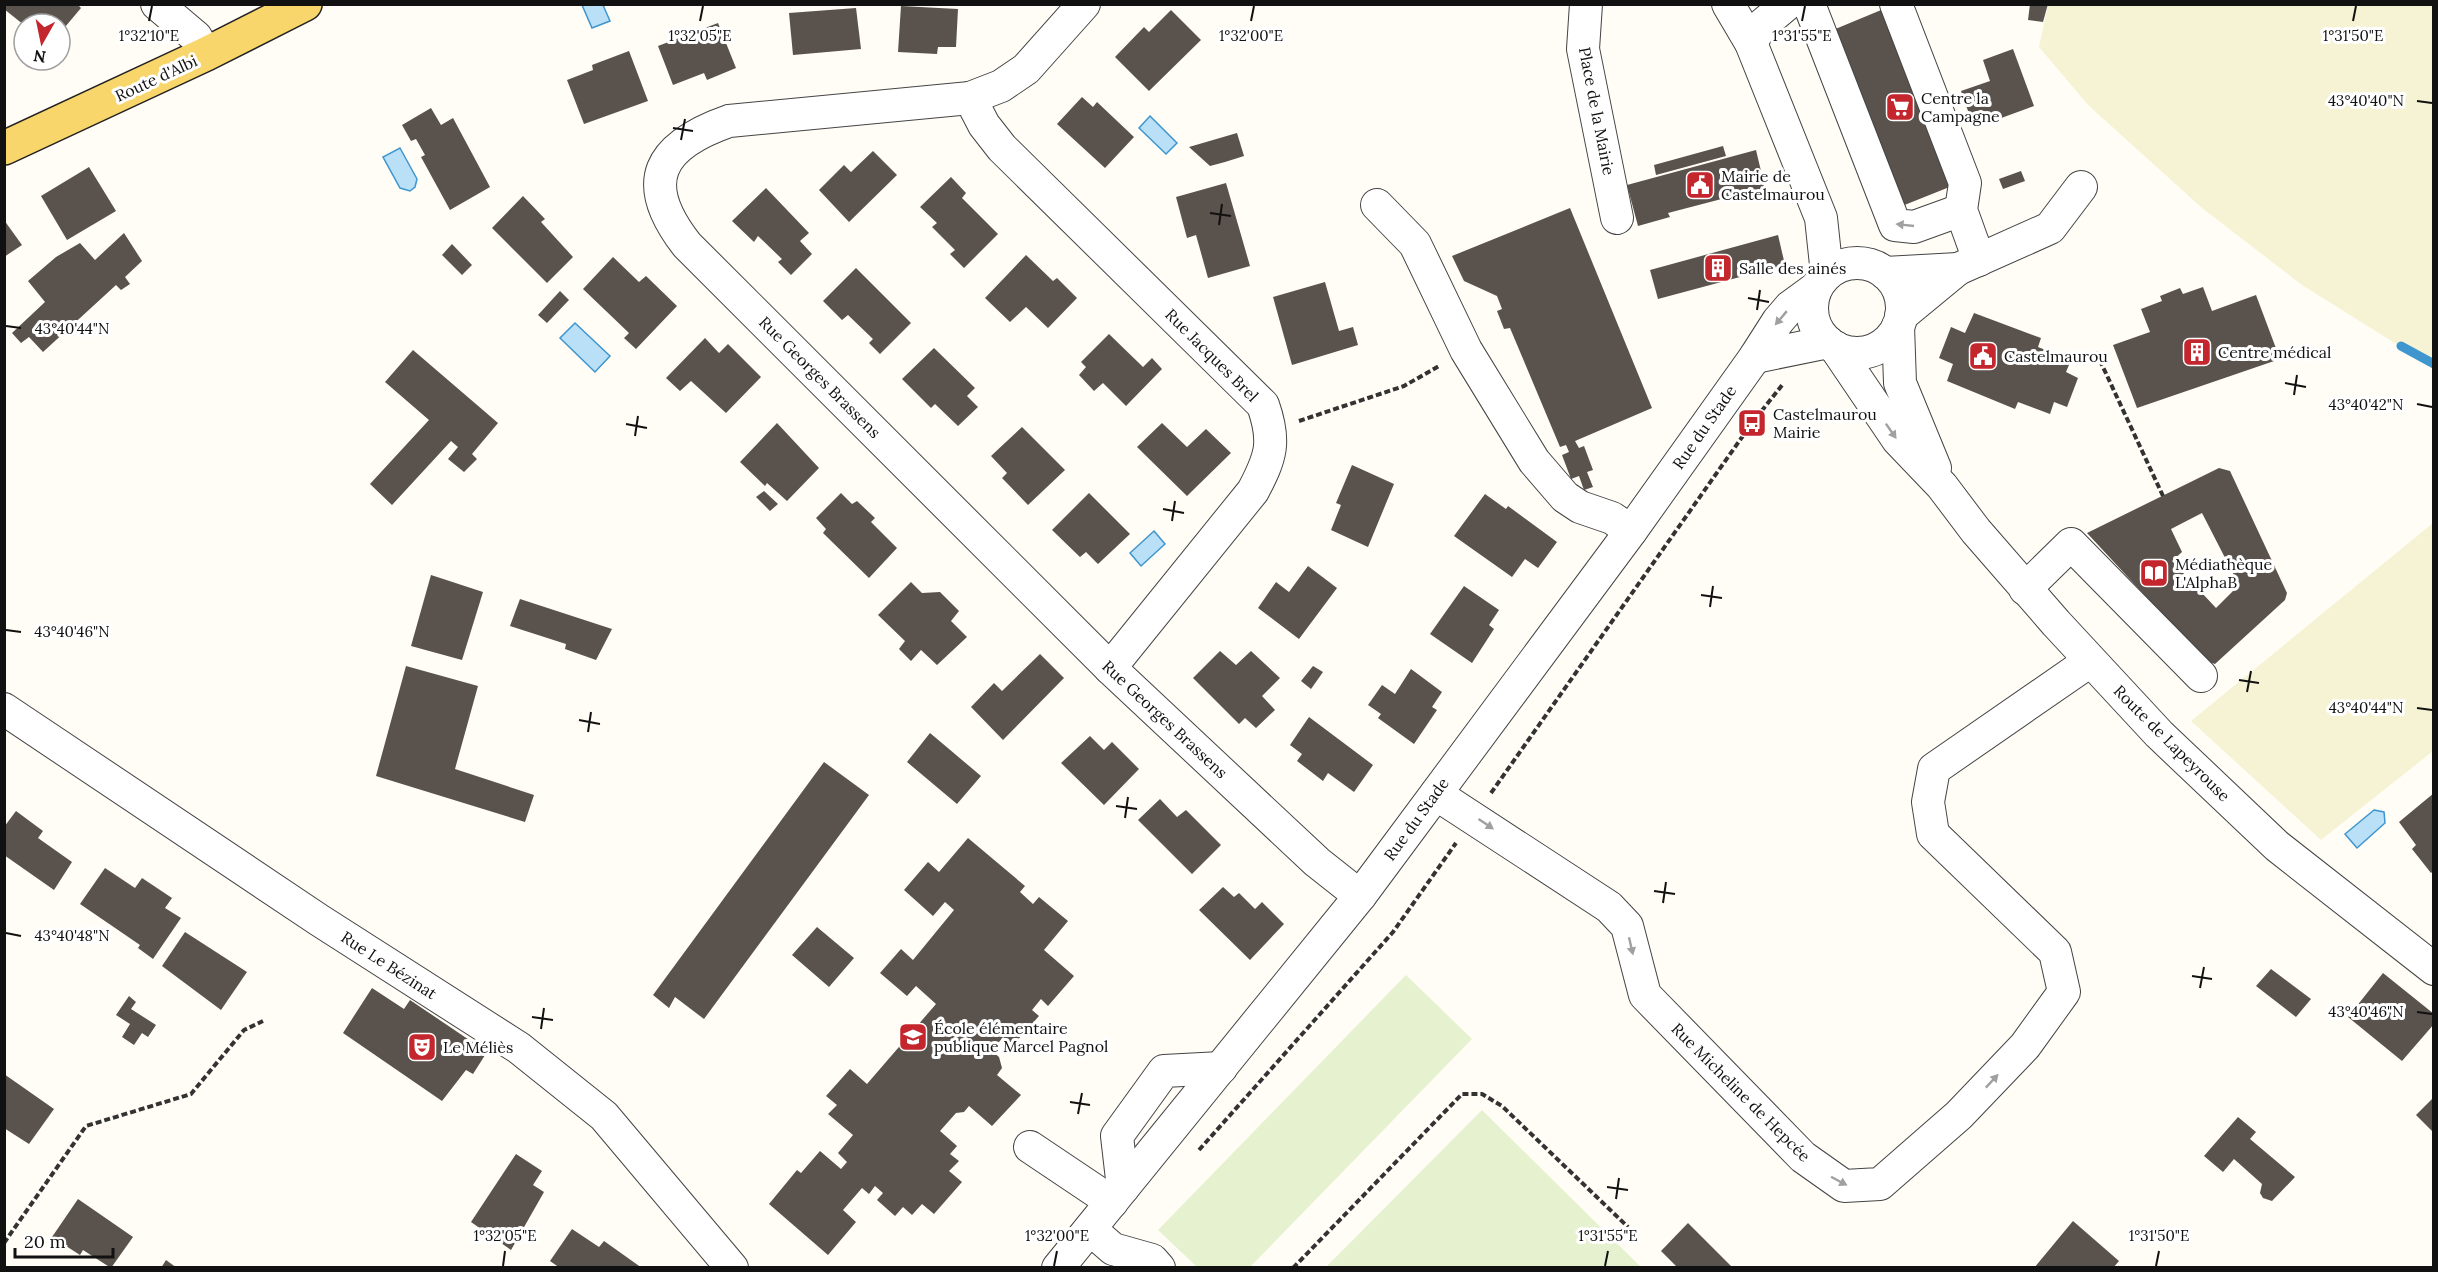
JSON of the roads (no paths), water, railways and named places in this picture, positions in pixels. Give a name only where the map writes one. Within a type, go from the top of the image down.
[{"type":"main road","name":"Route d'Albi","points":[[4,148],[206,54],[305,4]]},
{"type":"street","points":[[157,4],[196,38],[206,54]]},
{"type":"street","name":"Rue Georges Brassens","points":[[1084,4],[1026,69],[1001,86],[970,98],[729,121],[684,140],[668,156],[660,178],[661,202],[670,224],[687,245],[1110,668],[1317,862],[1360,896]]},
{"type":"street","name":"Place de la Mairie","points":[[1586,4],[1583,49],[1617,218]]},
{"type":"street","points":[[1728,4],[1751,43],[1821,218],[1821,281],[1812,312],[1820,334],[1832,344],[1849,352],[1864,352],[1878,347],[1890,338],[1900,321],[1969,264],[2050,228],[2081,187]]},
{"type":"street","points":[[1751,43],[1761,26],[1787,4]]},
{"type":"street","points":[[1809,4],[1895,225],[1914,227],[1961,210]]},
{"type":"street","points":[[1896,4],[1965,183],[1961,210],[1969,264]]},
{"type":"street","name":"Rue Jacques Brel","points":[[970,98],[984,125],[1002,148],[1263,405],[1272,430],[1269,460],[1253,491],[1110,668]]},
{"type":"street","points":[[1377,205],[1415,244],[1466,350],[1534,461],[1565,497],[1580,507],[1612,518],[1630,531]]},
{"type":"street","points":[[1821,218],[1879,269],[1899,292],[1900,321]]},
{"type":"street","points":[[1821,281],[1848,264],[1879,269],[1969,264]]},
{"type":"street","name":"Rue du Stade","points":[[1059,1268],[1360,896],[1630,531],[1755,357],[1778,321],[1821,281]]},
{"type":"street","name":"Route de Lapeyrouse","points":[[1900,321],[1900,383],[1942,486]]},
{"type":"street","points":[[1755,357],[1795,346],[1832,344]]},
{"type":"street","name":"Route de Lapeyrouse","points":[[1832,344],[1898,440],[1942,486],[2025,589],[2159,734],[2277,846],[2433,969]]},
{"type":"street","points":[[2025,589],[2070,544],[2201,676]]},
{"type":"street","name":"Rue Micheline de Hepcée","points":[[1436,794],[1609,908],[1627,926],[1645,995],[1803,1157],[1844,1186],[1880,1184],[1959,1115],[2025,1046],[2064,992],[2055,952],[1933,834],[1928,802],[1934,769],[2091,661]]},
{"type":"street","name":"Rue Le Bézinat","points":[[4,709],[319,920],[519,1048],[604,1116],[732,1268]]},
{"type":"street","points":[[1030,1147],[1118,1195],[1117,1136],[1164,1071],[1221,1068]]},
{"type":"street","points":[[1089,1229],[1113,1249],[1152,1260],[1159,1268]]},
{"type":"water","points":[[582,5],[603,5],[610,21],[592,28]]},
{"type":"water","points":[[1150,116],[1177,143],[1166,154],[1139,128]]},
{"type":"water","points":[[400,148],[417,179],[415,187],[410,191],[400,188],[383,157]]},
{"type":"water","points":[[575,323],[610,356],[595,372],[560,338]]},
{"type":"water","points":[[1154,531],[1165,544],[1141,566],[1130,553]]},
{"type":"water","points":[[2374,810],[2384,812],[2385,823],[2357,848],[2345,834]]},
{"type":"waterway","points":[[2401,346],[2434,364]]},
{"type":"place","name":"Centre la Campagne","points":[[1900,107]]},
{"type":"place","name":"Mairie de Castelmaurou","points":[[1700,185]]},
{"type":"place","name":"Salle des ainés","points":[[1718,268]]},
{"type":"place","name":"Centre médical","points":[[2197,352]]},
{"type":"place","name":"Castelmaurou","points":[[1983,356]]},
{"type":"place","name":"Castelmaurou Mairie","points":[[1752,423]]},
{"type":"place","name":"Médiathèque L'AlphaB","points":[[2154,573]]},
{"type":"place","name":"École élémentaire publique Marcel Pagnol","points":[[913,1037]]},
{"type":"place","name":"Le Méliès","points":[[422,1047]]}]
